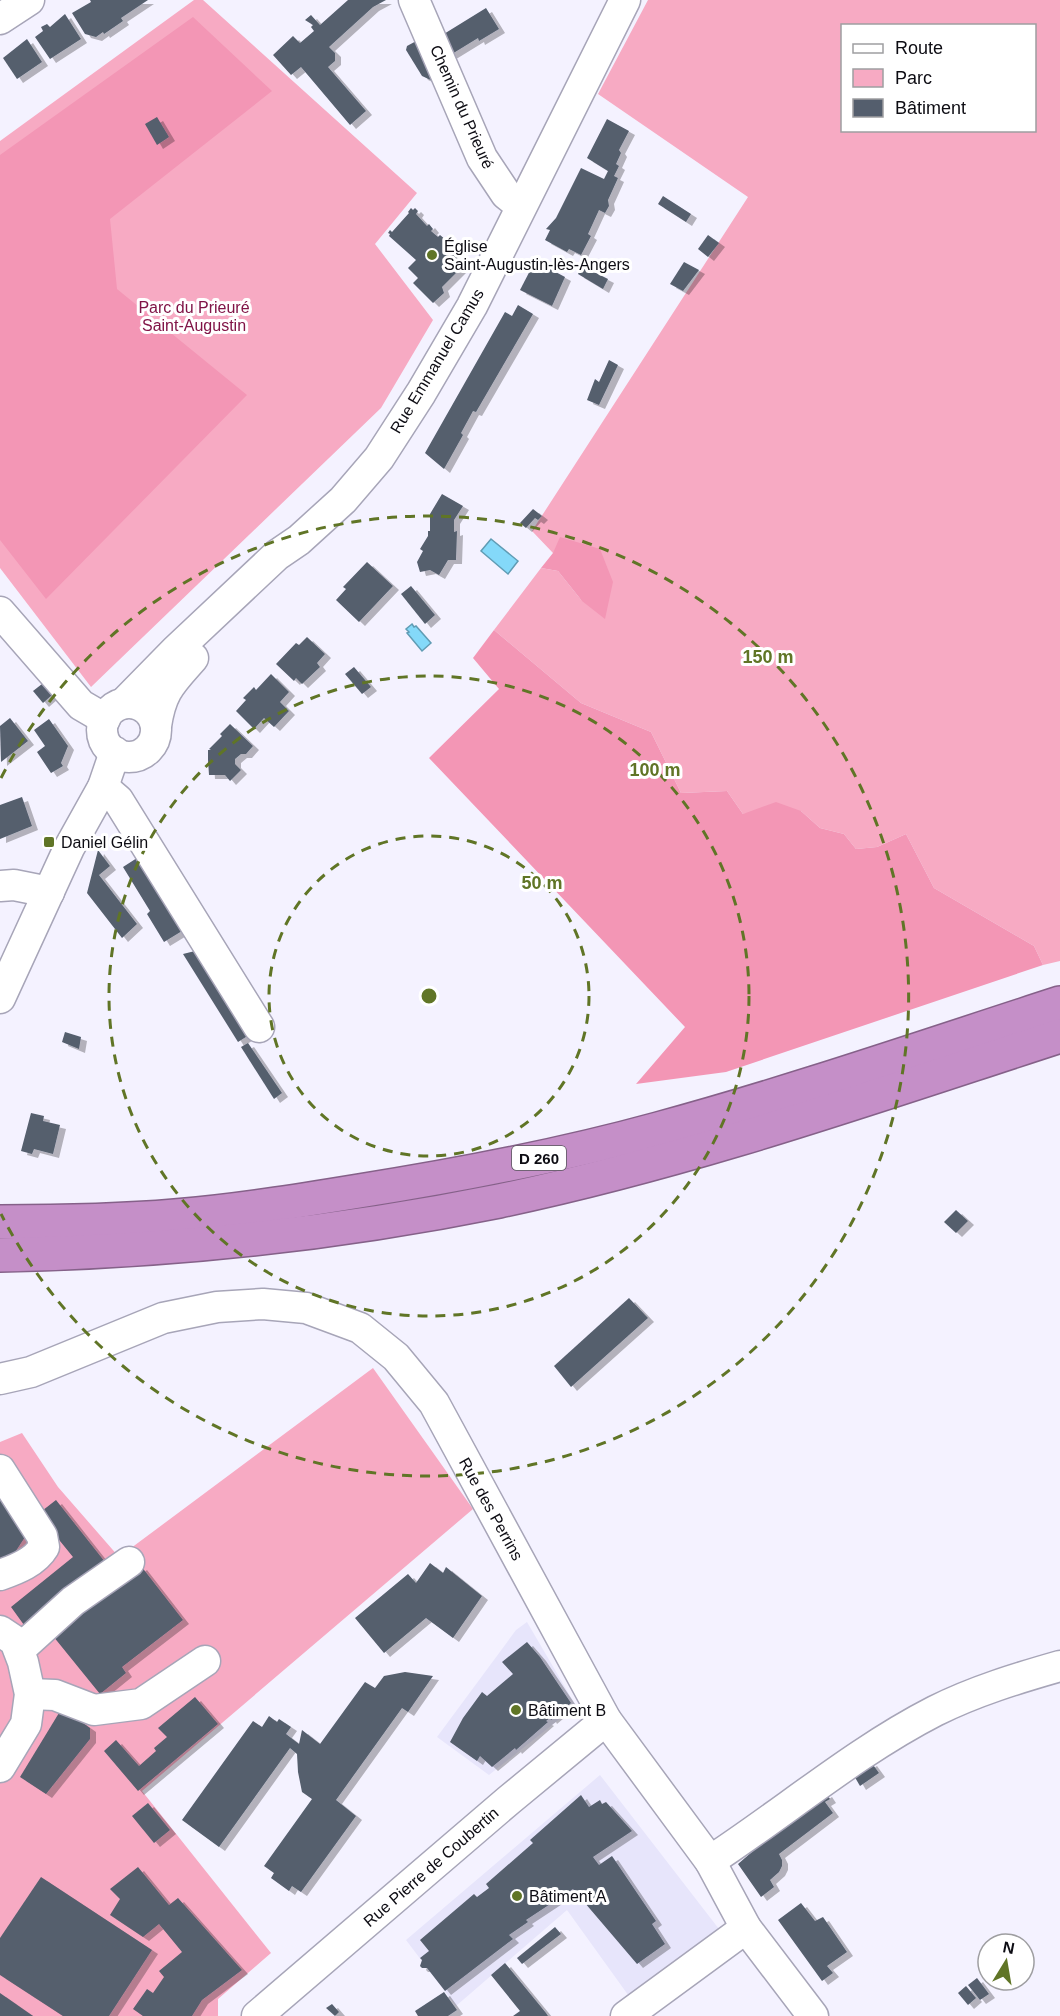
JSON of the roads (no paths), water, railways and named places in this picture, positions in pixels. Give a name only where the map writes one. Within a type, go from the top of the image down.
[{"type":"highway","name":"D 260","points":[[0,1222],[109,1221],[177,1216],[428,1180],[532,1160],[658,1129],[767,1097],[1060,1003]]},
{"type":"highway","name":"D 260","points":[[0,1255],[192,1244],[304,1233],[500,1201],[690,1154],[1060,1036]]},
{"type":"street","points":[[0,19],[29,0]]},
{"type":"street","name":"Chemin du Prieuré","points":[[414,0],[482,159],[506,194],[521,206]]},
{"type":"street","name":"Rue Emmanuel Camus","points":[[114,711],[277,555],[299,540],[343,500],[385,448],[421,393],[472,306],[625,0]]},
{"type":"street","name":"Rue Emmanuel Camus","points":[[156,726],[159,706],[167,687],[286,561],[299,540]]},
{"type":"street","points":[[0,612],[81,705],[114,711],[137,704],[144,707],[153,716],[156,726],[153,744],[146,752],[126,757],[108,746],[103,736],[114,711]]},
{"type":"street","points":[[0,998],[77,831],[103,787],[115,752]]},
{"type":"street","points":[[103,787],[118,800],[260,1027]]},
{"type":"street","points":[[0,886],[21,885],[49,892]]},
{"type":"street","name":"Rue des Perrins","points":[[0,1379],[31,1372],[163,1318],[217,1307],[263,1304],[306,1308],[360,1328],[396,1357],[434,1402],[606,1720],[710,1861],[746,1928],[813,2016]]},
{"type":"street","points":[[0,1470],[42,1536],[44,1547],[38,1556],[0,1575]]},
{"type":"street","points":[[0,1767],[8,1737],[26,1724],[30,1694],[9,1641],[129,1562]]},
{"type":"street","points":[[30,1694],[55,1695],[94,1710],[141,1704],[205,1660]]},
{"type":"street","points":[[710,1861],[876,1745],[936,1711],[1003,1683],[1060,1666]]},
{"type":"street","name":"Rue Pierre de Coubertin","points":[[257,2016],[606,1720]]},
{"type":"street","points":[[626,2016],[746,1928]]},
{"type":"water","points":[[491,539],[518,561],[508,574],[481,551]]},
{"type":"water","points":[[412,624],[431,643],[422,651],[407,633],[409,632],[406,629]]},
{"type":"place","name":"Église Saint-Augustin-lès-Angers","points":[[432,255]]},
{"type":"place","name":"Daniel Gélin","points":[[49,842]]},
{"type":"place","name":"Bâtiment B","points":[[516,1710]]},
{"type":"place","name":"Bâtiment A","points":[[517,1896]]},
{"type":"park label","name":"Parc du Prieuré Saint-Augustin","points":[[194,316]]}]
